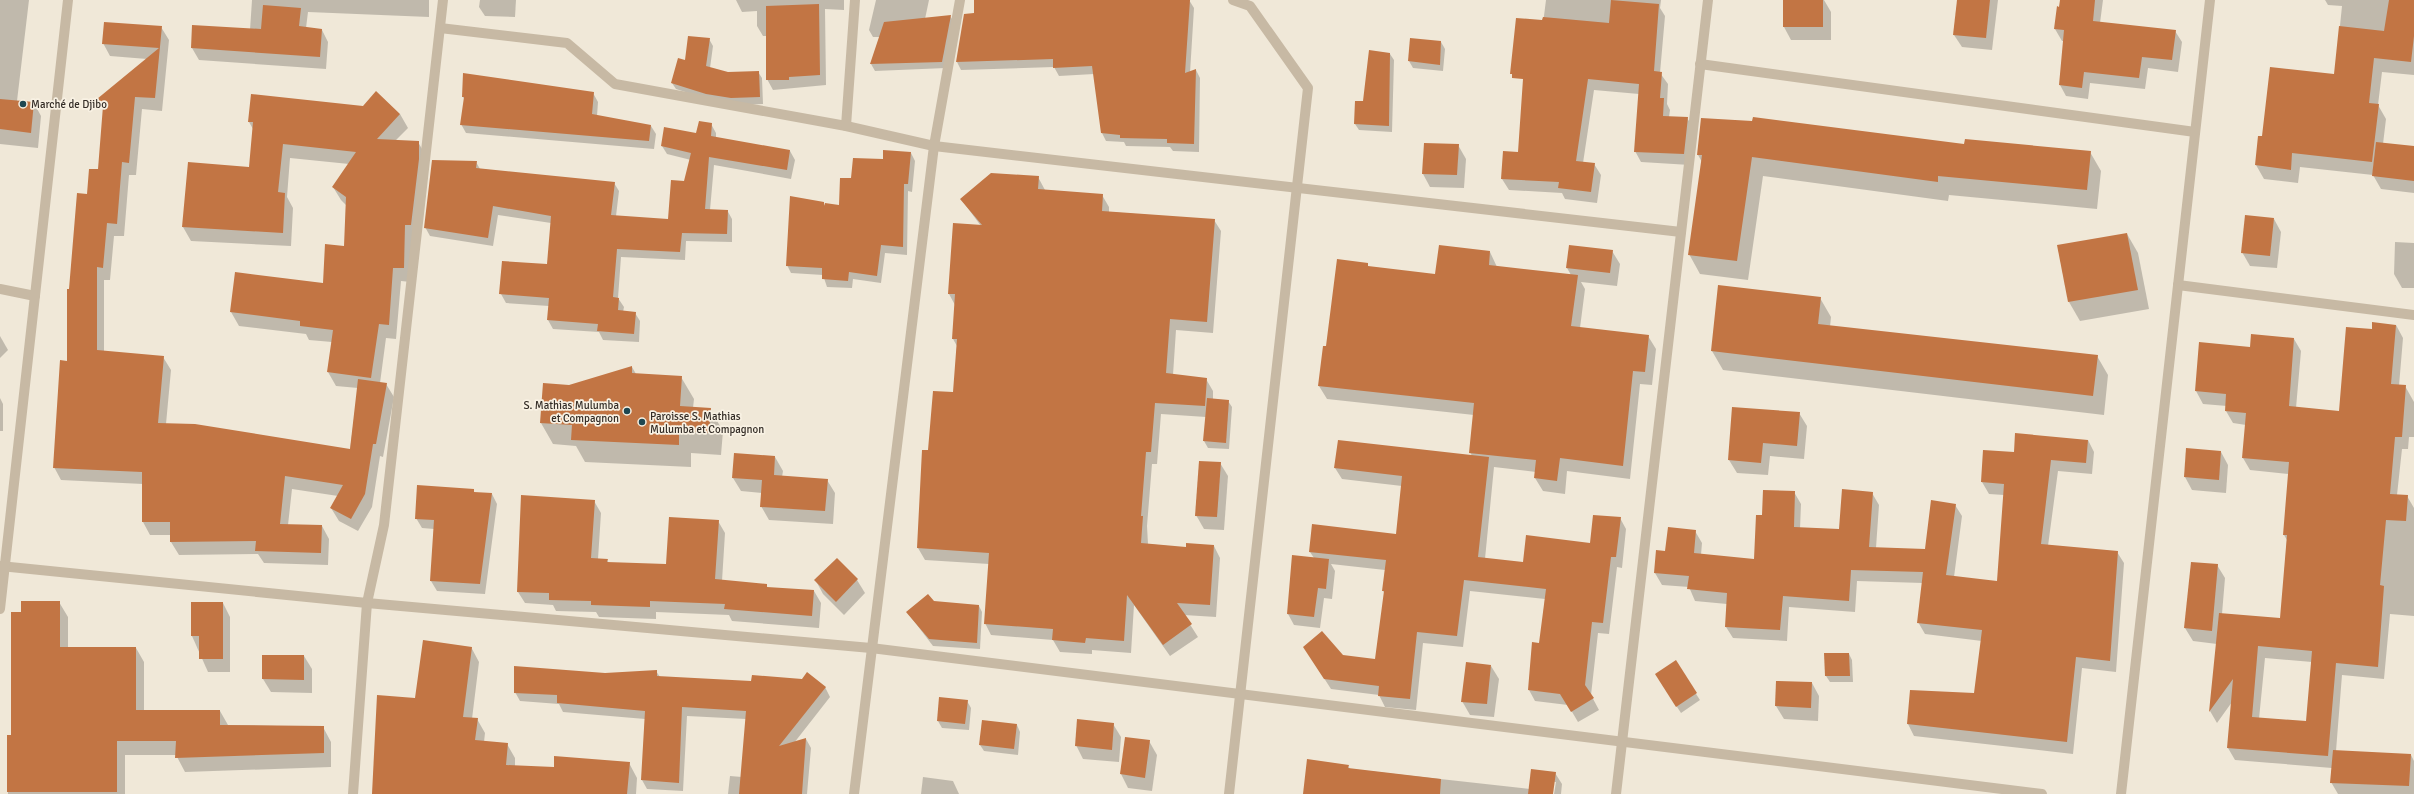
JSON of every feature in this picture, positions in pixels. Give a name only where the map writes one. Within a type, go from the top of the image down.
[{"type":"street","points":[[0,609],[2,566],[35,296],[68,0]]},
{"type":"street","points":[[353,794],[367,603],[384,525],[443,0]]},
{"type":"street","points":[[846,126],[855,0]]},
{"type":"street","points":[[854,794],[934,146],[960,0]]},
{"type":"street","points":[[1229,794],[1308,88],[1250,6],[1233,0]]},
{"type":"street","points":[[1616,794],[1708,0]]},
{"type":"street","points":[[2121,794],[2210,0]]},
{"type":"street","points":[[440,28],[567,43],[615,84],[846,126],[934,146],[1297,189],[1681,232]]},
{"type":"street","points":[[1700,64],[2195,132]]},
{"type":"street","points":[[2178,285],[2414,315]]},
{"type":"street","points":[[0,289],[35,296]]},
{"type":"street","points":[[2,566],[367,603],[871,648],[2042,794]]},
{"type":"building","points":[[974,0],[1190,0],[1185,73],[1196,69],[1194,144],[1167,143],[1167,139],[1120,138],[1120,135],[1101,133],[1092,66],[1053,68],[1053,59],[956,62],[964,14],[974,13]]},
{"type":"building","points":[[1611,0],[1659,4],[1654,71],[1662,72],[1660,98],[1664,98],[1663,116],[1688,117],[1684,154],[1634,152],[1639,84],[1588,79],[1576,161],[1595,163],[1591,192],[1558,188],[1559,182],[1501,179],[1503,151],[1518,152],[1523,79],[1512,78],[1512,74],[1510,74],[1516,18],[1542,20],[1543,17],[1609,23]]},
{"type":"building","points":[[1783,0],[1823,0],[1823,27],[1783,27]]},
{"type":"building","points":[[1957,0],[1990,0],[1986,38],[1953,35]]},
{"type":"building","points":[[2060,0],[2095,0],[2093,21],[2176,30],[2172,60],[2142,57],[2139,78],[2084,72],[2082,88],[2059,85],[2064,30],[2054,29],[2057,6],[2059,7]]},
{"type":"building","points":[[2389,0],[2414,0],[2414,36],[2411,62],[2374,58],[2369,103],[2379,104],[2372,162],[2292,153],[2291,170],[2255,165],[2258,136],[2262,136],[2270,67],[2334,74],[2339,26],[2384,31]]},
{"type":"building","points":[[819,4],[820,75],[789,77],[789,80],[766,80],[766,6]]},
{"type":"building","points":[[263,5],[301,8],[299,26],[322,29],[320,57],[191,48],[192,25],[261,29]]},
{"type":"building","points":[[951,15],[942,62],[870,64],[884,22]]},
{"type":"building","points":[[104,22],[162,26],[155,98],[135,97],[129,163],[122,162],[117,224],[107,223],[103,268],[97,267],[97,350],[164,356],[158,423],[195,424],[350,449],[358,379],[387,383],[376,444],[373,444],[365,494],[351,519],[330,508],[343,485],[285,476],[280,524],[322,525],[321,553],[255,551],[256,541],[170,542],[170,522],[142,522],[142,472],[53,468],[60,360],[67,361],[67,289],[69,289],[77,193],[87,194],[89,169],[98,169],[103,106],[97,99],[159,48],[102,44]]},
{"type":"building","points":[[688,36],[710,38],[706,66],[728,72],[759,71],[760,97],[731,98],[706,94],[671,83],[678,58],[685,60]]},
{"type":"building","points":[[1410,38],[1441,41],[1440,65],[1408,61]]},
{"type":"building","points":[[1369,50],[1390,53],[1389,126],[1354,124],[1355,101],[1363,101]]},
{"type":"building","points":[[463,73],[594,92],[592,114],[651,125],[649,141],[460,125],[464,97],[462,97]]},
{"type":"building","points":[[376,91],[400,114],[377,139],[419,141],[419,159],[411,225],[405,225],[404,268],[393,268],[389,325],[379,324],[371,378],[327,372],[333,330],[300,326],[300,321],[230,312],[235,272],[323,283],[325,244],[344,246],[346,197],[332,187],[356,152],[283,144],[278,192],[285,193],[283,233],[182,227],[188,162],[249,167],[253,122],[248,122],[251,94],[363,106]]},
{"type":"building","points":[[0,99],[34,102],[31,133],[0,129]]},
{"type":"building","points":[[1753,117],[1964,144],[1965,139],[2091,151],[2087,190],[1938,176],[1938,182],[1752,157],[1737,261],[1688,255],[1702,155],[1697,155],[1701,118],[1752,121]]},
{"type":"building","points":[[699,121],[712,123],[711,136],[790,150],[787,170],[709,157],[705,209],[728,210],[727,234],[682,233],[680,252],[617,249],[613,297],[619,298],[618,310],[636,312],[634,334],[597,331],[598,324],[547,320],[549,298],[499,294],[502,261],[547,264],[551,216],[493,206],[488,238],[424,228],[432,160],[477,161],[476,168],[615,182],[611,215],[668,219],[671,180],[684,181],[691,153],[661,146],[664,127],[696,133]]},
{"type":"building","points":[[2376,142],[2414,146],[2414,181],[2372,176]]},
{"type":"building","points":[[1424,143],[1459,144],[1457,175],[1422,174]]},
{"type":"building","points":[[883,150],[911,152],[908,184],[904,184],[903,247],[881,245],[877,276],[849,272],[848,281],[822,279],[822,268],[786,266],[790,196],[824,202],[824,206],[825,203],[839,205],[840,178],[851,178],[853,158],[883,159]]},
{"type":"building","points":[[991,173],[1039,176],[1038,189],[1103,194],[1102,211],[1215,219],[1207,322],[1170,319],[1166,373],[1207,378],[1205,406],[1155,403],[1151,452],[1146,452],[1141,516],[1143,516],[1141,543],[1186,547],[1186,543],[1214,545],[1210,605],[1177,603],[1192,624],[1163,645],[1127,595],[1124,641],[1086,638],[1085,643],[1052,640],[1053,629],[984,624],[989,553],[917,548],[922,450],[928,450],[933,391],[953,392],[957,339],[952,339],[955,294],[948,294],[953,223],[982,225],[960,199]]},
{"type":"building","points":[[2245,215],[2274,218],[2270,256],[2241,253]]},
{"type":"building","points":[[2127,233],[2138,290],[2068,302],[2057,245]]},
{"type":"building","points":[[1439,245],[1490,251],[1489,265],[1578,275],[1571,326],[1649,335],[1645,372],[1633,371],[1623,466],[1560,458],[1557,481],[1534,478],[1536,460],[1469,453],[1474,403],[1318,386],[1323,346],[1326,346],[1337,259],[1368,263],[1368,266],[1435,274]]},
{"type":"building","points":[[1569,245],[1613,250],[1610,273],[1566,268]]},
{"type":"building","points":[[1718,285],[1821,297],[1818,324],[2098,355],[2093,396],[1711,351]]},
{"type":"building","points":[[2372,322],[2396,325],[2391,384],[2406,385],[2402,437],[2395,437],[2390,494],[2408,495],[2406,521],[2386,520],[2380,585],[2384,586],[2378,667],[2336,663],[2328,756],[2227,748],[2233,679],[2209,712],[2219,613],[2280,618],[2287,535],[2283,535],[2289,462],[2242,458],[2246,413],[2225,411],[2226,394],[2195,391],[2199,342],[2250,347],[2251,334],[2294,338],[2289,406],[2339,411],[2346,327],[2372,329]],"holes":[[[2258,646],[2312,651],[2306,721],[2252,717]]]},
{"type":"building","name":"S. Mathias Mulumba et Compagnon","points":[[632,366],[632,373],[682,376],[680,406],[711,408],[709,433],[679,431],[679,445],[571,440],[572,425],[540,423],[543,383],[569,385]]},
{"type":"building","points":[[1207,398],[1229,400],[1226,443],[1203,441]]},
{"type":"building","points":[[1732,407],[1800,412],[1797,446],[1763,443],[1761,463],[1728,460]]},
{"type":"building","points":[[2015,433],[2088,440],[2086,463],[2051,460],[2041,544],[2118,551],[2110,661],[2076,657],[2067,742],[1907,724],[1910,690],[1974,693],[1982,630],[1917,623],[1923,572],[1851,570],[1849,601],[1783,596],[1780,630],[1725,627],[1727,593],[1687,589],[1689,576],[1654,573],[1656,550],[1665,551],[1668,527],[1696,530],[1694,553],[1754,559],[1756,515],[1762,515],[1763,490],[1795,491],[1794,527],[1839,529],[1842,489],[1873,492],[1869,547],[1925,549],[1931,500],[1956,504],[1946,575],[1997,581],[2004,484],[1981,482],[1983,450],[2014,452]]},
{"type":"building","points":[[1338,440],[1489,457],[1478,557],[1523,562],[1526,535],[1590,543],[1593,515],[1621,517],[1616,557],[1611,557],[1603,623],[1592,622],[1585,685],[1594,698],[1571,712],[1560,694],[1528,690],[1532,642],[1539,643],[1546,589],[1464,580],[1457,636],[1417,632],[1410,699],[1378,696],[1379,686],[1324,679],[1303,647],[1322,631],[1343,655],[1375,659],[1384,591],[1382,591],[1386,560],[1309,552],[1312,524],[1396,534],[1402,476],[1334,468]]},
{"type":"building","points":[[2186,448],[2221,451],[2219,480],[2184,477]]},
{"type":"building","points":[[734,453],[775,456],[774,475],[828,479],[825,511],[760,507],[762,480],[732,478]]},
{"type":"building","points":[[1199,461],[1221,462],[1217,517],[1195,516]]},
{"type":"building","points":[[417,485],[474,489],[474,492],[492,493],[480,584],[430,581],[434,520],[415,519]]},
{"type":"building","points":[[521,495],[595,500],[591,558],[608,559],[607,562],[666,564],[669,517],[719,520],[715,579],[767,584],[767,587],[814,590],[812,616],[724,609],[725,604],[650,601],[650,607],[591,605],[591,601],[549,600],[549,593],[517,592]]},
{"type":"building","points":[[1292,555],[1329,559],[1326,589],[1318,588],[1314,617],[1287,614]]},
{"type":"building","points":[[837,558],[858,579],[836,602],[814,580]]},
{"type":"building","points":[[2191,562],[2218,564],[2212,631],[2184,628]]},
{"type":"building","points":[[928,594],[934,601],[979,605],[977,643],[929,639],[906,612]]},
{"type":"building","points":[[21,601],[60,601],[60,647],[136,647],[136,710],[220,710],[220,725],[324,726],[324,753],[175,758],[176,741],[117,741],[117,792],[7,792],[7,735],[11,735],[11,612],[21,612]]},
{"type":"building","points":[[191,602],[223,602],[223,659],[199,659],[199,636],[191,636]]},
{"type":"building","points":[[423,640],[472,647],[463,717],[478,718],[475,740],[508,743],[506,765],[554,767],[554,756],[630,762],[627,794],[372,794],[377,695],[415,698]]},
{"type":"building","points":[[1824,653],[1849,653],[1850,676],[1825,676]]},
{"type":"building","points":[[262,655],[304,655],[304,680],[262,679]]},
{"type":"building","points":[[1676,660],[1697,693],[1676,707],[1655,674]]},
{"type":"building","points":[[1466,662],[1491,665],[1487,704],[1461,702]]},
{"type":"building","points":[[514,666],[605,673],[657,670],[657,676],[751,681],[752,675],[802,679],[807,672],[826,687],[779,746],[806,738],[802,794],[739,794],[746,711],[682,707],[679,783],[641,780],[645,711],[557,703],[557,695],[514,693]]},
{"type":"building","points":[[1776,681],[1812,682],[1811,708],[1775,706]]},
{"type":"building","points":[[939,697],[968,700],[965,724],[937,721]]},
{"type":"building","points":[[1077,719],[1114,723],[1112,750],[1075,746]]},
{"type":"building","points":[[982,720],[1017,724],[1014,749],[979,745]]},
{"type":"building","points":[[1125,737],[1150,740],[1145,778],[1120,774]]},
{"type":"building","points":[[2333,750],[2411,754],[2409,786],[2330,783]]},
{"type":"building","points":[[1307,759],[1349,765],[1348,768],[1441,779],[1440,794],[1303,794]]},
{"type":"building","points":[[1531,769],[1556,772],[1553,794],[1528,794]]},
{"type":"place","name":"Marché de Djibo","points":[[23,104]]},
{"type":"place","name":"S. Mathias Mulumba et Compagnon","points":[[627,411]]},
{"type":"place","name":"Paroisse S. Mathias Mulumba et Compagnon","points":[[642,422]]}]
